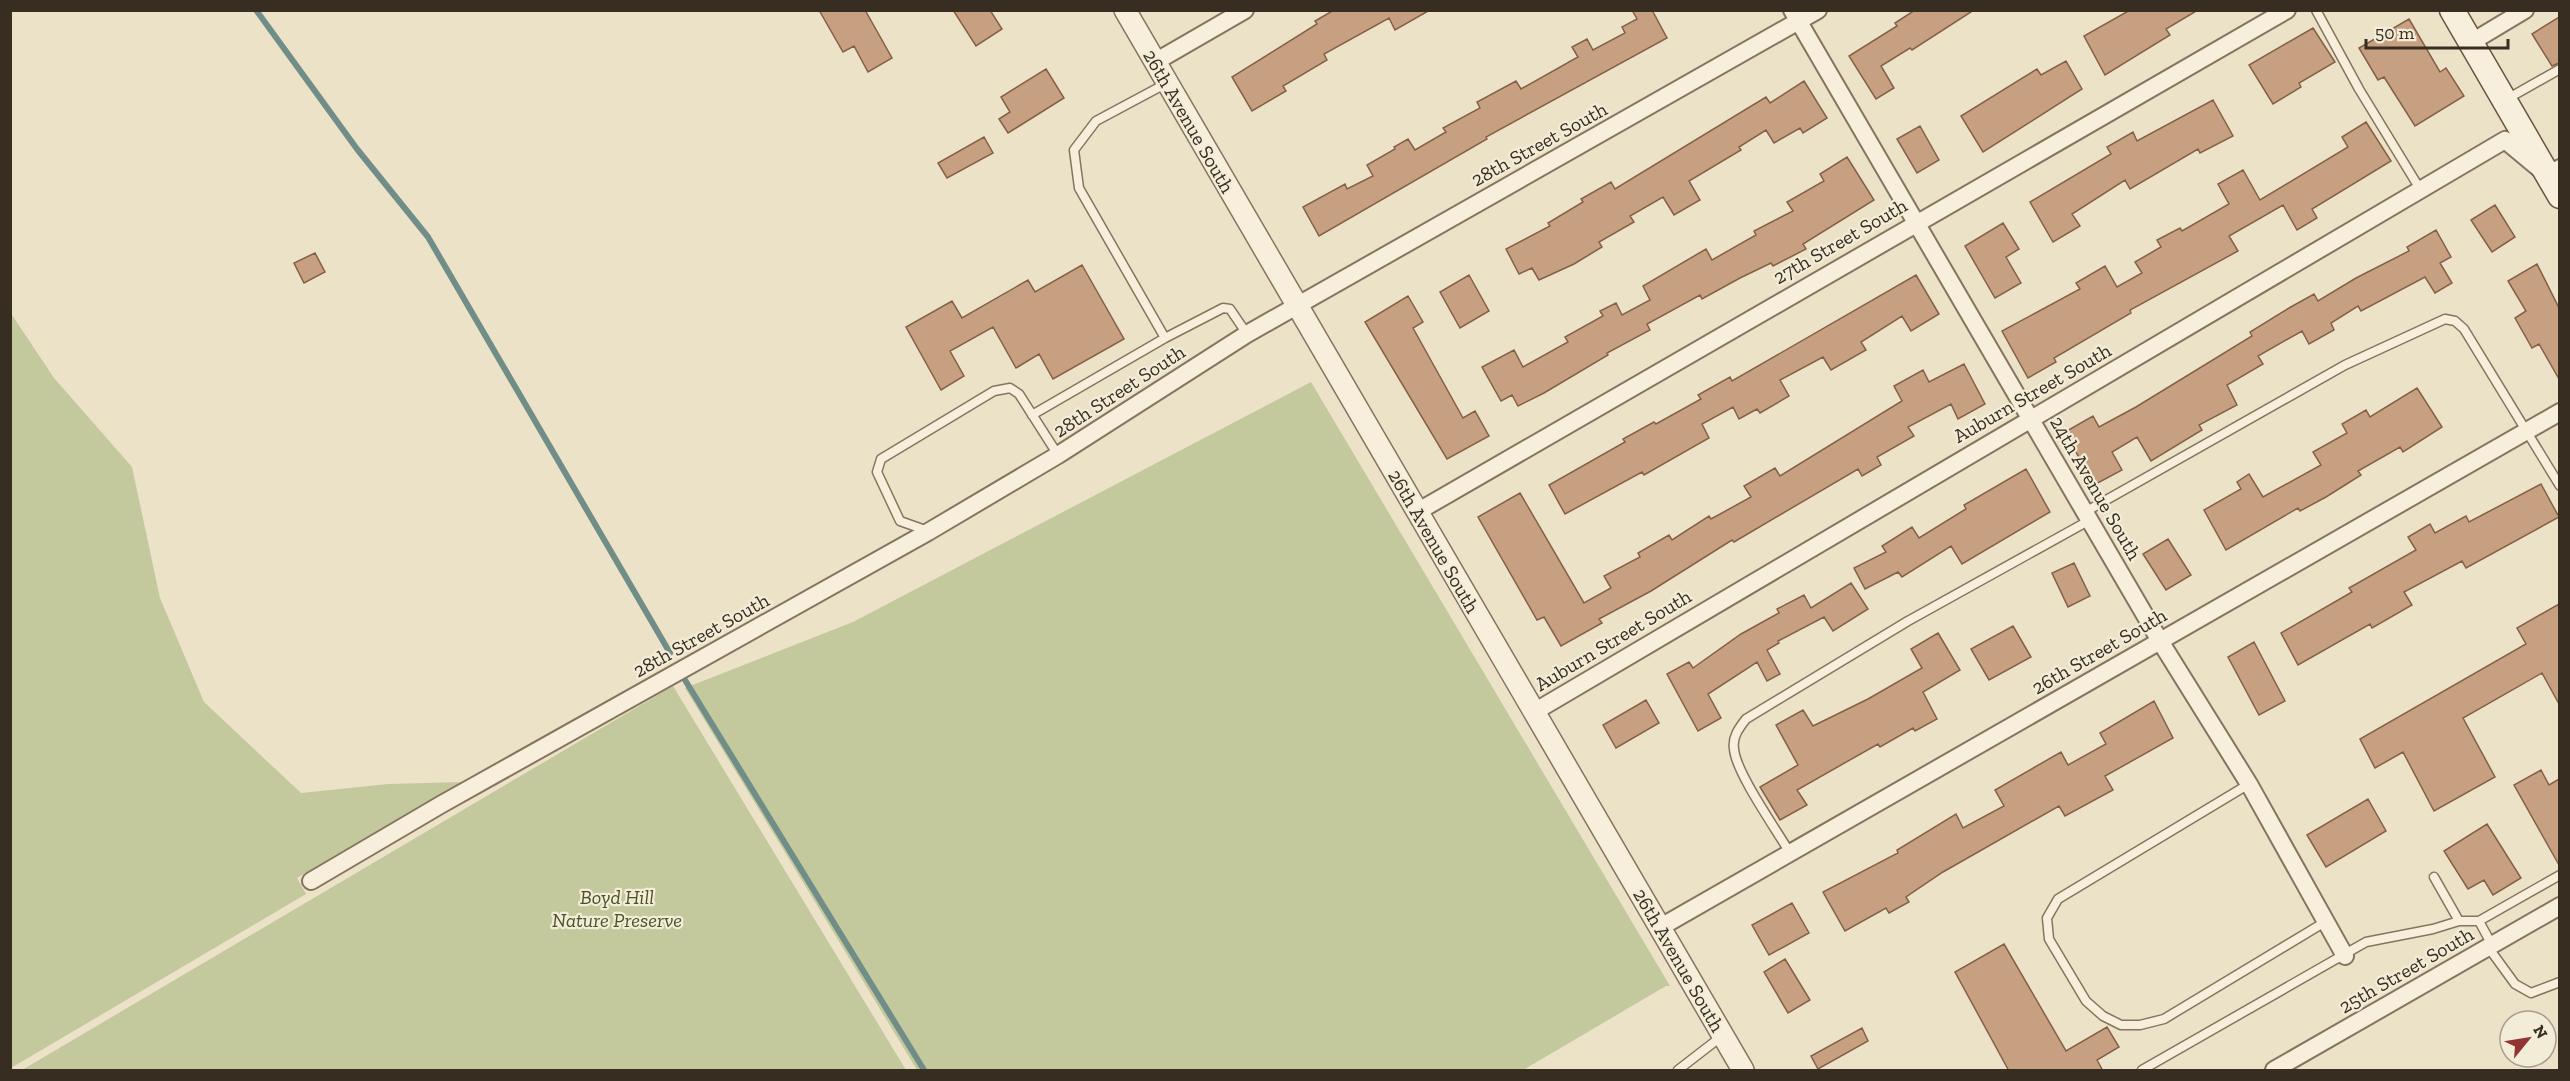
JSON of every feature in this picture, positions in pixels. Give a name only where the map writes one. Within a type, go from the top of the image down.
[{"type":"main road","points":[[2452,10],[2504,101],[2553,172],[2559,196]]},
{"type":"street","name":"26th Avenue South","points":[[1125,10],[1743,1071]]},
{"type":"street","points":[[1155,62],[1245,10]]},
{"type":"street","name":"28th Street South","points":[[312,881],[442,804],[928,532],[1058,455],[1247,334],[1796,16],[1818,10]]},
{"type":"street","name":"27th Street South","points":[[1417,512],[2287,10]]},
{"type":"street","points":[[2470,43],[2525,10]]},
{"type":"street","name":"24th Avenue South","points":[[1796,16],[2160,640],[2249,784],[2345,956]]},
{"type":"street","name":"Auburn Street South","points":[[1534,712],[2505,140],[2553,172]]},
{"type":"street","name":"26th Street South","points":[[1659,928],[2559,412]]},
{"type":"street","name":"25th Street South","points":[[2274,1071],[2559,906]]},
{"type":"lane","points":[[2316,10],[2359,89],[2420,189]]},
{"type":"lane","points":[[2504,101],[2559,69]]},
{"type":"lane","points":[[1165,339],[1079,188],[1074,150],[1096,121],[1167,83]]},
{"type":"lane","points":[[1032,415],[1223,308],[1230,309],[1247,334]]},
{"type":"lane","points":[[1790,853],[1738,765],[1733,748],[1736,732],[1746,719],[1908,621],[2344,365],[2445,319],[2455,321],[2464,329],[2528,431],[2559,486]]},
{"type":"lane","points":[[928,532],[900,521],[879,479],[877,472],[881,459],[994,390],[1010,388],[1019,394],[1058,455]]},
{"type":"lane","points":[[2249,784],[2058,899],[2047,918],[2049,939],[2086,1001],[2103,1016],[2121,1025],[2140,1026],[2164,1019],[2325,922]]},
{"type":"lane","points":[[2142,1071],[2366,942],[2433,929],[2459,921],[2479,921],[2559,875]]},
{"type":"lane","points":[[2434,877],[2459,921]]},
{"type":"lane","points":[[2479,921],[2490,946],[2515,984],[2531,993],[2559,982]]},
{"type":"lane","points":[[1678,1071],[1723,1036]]},
{"type":"green space","points":[[10,312],[54,378],[132,467],[160,598],[204,702],[301,793],[388,784],[462,782],[297,878],[306,894],[11,1068]]},
{"type":"green space","points":[[1311,382],[1670,986],[1666,986],[1523,1070],[917,1070],[685,688],[853,622]]},
{"type":"green space","name":"Boyd Hill Nature Preserve","points":[[673,686],[906,1070],[22,1070]]},
{"type":"building","points":[[819,10],[865,10],[892,58],[868,72],[854,46],[843,52]]},
{"type":"building","points":[[953,10],[990,10],[1002,29],[976,46]]},
{"type":"building","points":[[1334,10],[1430,10],[1395,30],[1389,18],[1324,54],[1327,60],[1283,86],[1286,91],[1252,111],[1232,77],[1317,24],[1315,21]]},
{"type":"building","points":[[1632,10],[1652,10],[1667,38],[1486,137],[1487,139],[1319,236],[1303,207],[1345,184],[1347,189],[1373,176],[1367,165],[1408,139],[1415,150],[1446,132],[1443,128],[1480,108],[1477,102],[1516,81],[1521,89],[1578,57],[1572,47],[1587,39],[1593,50],[1625,33],[1622,27],[1637,19]]},
{"type":"building","points":[[1915,10],[1974,10],[1912,50],[1910,48],[1881,66],[1894,88],[1876,99],[1849,56],[1897,26],[1895,23]]},
{"type":"building","points":[[2130,10],[2198,10],[2166,29],[2170,35],[2105,75],[2084,36]]},
{"type":"building","points":[[2559,17],[2559,63],[2552,66],[2532,34]]},
{"type":"building","points":[[2409,19],[2440,72],[2446,68],[2464,96],[2415,126],[2384,77],[2378,80],[2359,48]]},
{"type":"building","points":[[2313,28],[2335,62],[2299,83],[2301,87],[2273,104],[2249,65]]},
{"type":"building","points":[[2066,61],[2082,89],[1983,152],[1961,116],[2037,69],[2041,75]]},
{"type":"building","points":[[1046,69],[1064,98],[1008,133],[999,119],[1010,112],[1001,97]]},
{"type":"building","points":[[1804,81],[1827,118],[1803,133],[1800,128],[1774,143],[1766,130],[1739,147],[1741,150],[1689,181],[1700,200],[1674,215],[1663,197],[1630,216],[1634,222],[1599,242],[1602,247],[1574,264],[1539,280],[1532,268],[1519,274],[1506,249],[1550,226],[1548,223],[1583,202],[1581,199],[1611,182],[1615,189],[1766,97],[1770,103]]},
{"type":"building","points":[[2213,100],[2233,136],[2200,153],[2198,149],[2130,189],[2125,180],[2072,214],[2080,226],[2053,242],[2030,202],[2111,154],[2107,147],[2133,132],[2137,141]]},
{"type":"building","points":[[2366,122],[2391,161],[2312,209],[2317,218],[2297,230],[2283,205],[2229,236],[2238,251],[2130,310],[2131,313],[2054,358],[2056,362],[2028,378],[2002,331],[2080,289],[2076,283],[2105,266],[2117,287],[2142,273],[2135,262],[2161,247],[2157,240],[2180,228],[2182,231],[2229,204],[2218,184],[2243,170],[2260,200],[2348,147],[2342,137]]},
{"type":"building","points":[[1920,126],[1939,160],[1917,173],[1897,139]]},
{"type":"building","points":[[984,137],[993,153],[947,178],[938,163]]},
{"type":"building","points":[[1847,157],[1874,200],[1803,244],[1806,249],[1773,266],[1771,263],[1702,299],[1700,295],[1647,324],[1650,330],[1518,406],[1512,395],[1501,401],[1482,367],[1514,350],[1523,367],[1568,342],[1565,337],[1603,316],[1600,311],[1616,303],[1622,315],[1650,300],[1643,286],[1706,249],[1712,260],[1756,235],[1754,231],[1793,211],[1787,202],[1824,181],[1820,174]]},
{"type":"building","points":[[2495,205],[2515,237],[2492,252],[2471,220]]},
{"type":"building","points":[[2003,223],[2019,249],[2006,257],[2021,283],[1995,298],[1965,246]]},
{"type":"building","points":[[2436,230],[2451,257],[2440,263],[2452,283],[2435,293],[2425,277],[2361,311],[2358,306],[2331,323],[2334,330],[2309,344],[2302,331],[2258,356],[2263,364],[2227,385],[2237,405],[2199,425],[2202,430],[2151,461],[2137,437],[2112,452],[2122,470],[2094,485],[2065,432],[2093,416],[2099,427],[2136,407],[2252,336],[2250,332],[2289,308],[2314,294],[2318,301],[2356,278],[2409,251],[2407,247]]},
{"type":"building","points":[[315,253],[325,272],[304,283],[294,263]]},
{"type":"building","points":[[2537,264],[2559,308],[2559,379],[2539,344],[2532,348],[2515,318],[2526,311],[2508,281]]},
{"type":"building","points":[[1082,265],[1124,339],[1053,379],[1039,354],[1016,368],[993,327],[950,351],[964,376],[941,390],[906,327],[952,301],[962,318],[1028,280],[1035,292]]},
{"type":"building","points":[[1469,275],[1489,311],[1460,328],[1440,292]]},
{"type":"building","points":[[1916,275],[1939,314],[1911,331],[1902,316],[1861,342],[1866,350],[1831,370],[1823,357],[1780,380],[1789,396],[1760,413],[1757,409],[1739,419],[1733,407],[1702,424],[1709,438],[1644,475],[1642,472],[1565,514],[1549,485],[1625,442],[1623,439],[1701,399],[1698,395],[1730,377],[1732,381]]},
{"type":"building","points":[[1408,296],[1423,322],[1413,328],[1463,418],[1475,411],[1489,436],[1447,459],[1365,322]]},
{"type":"building","points":[[1964,364],[1985,404],[1958,419],[1951,404],[1908,427],[1914,436],[1877,457],[1881,465],[1862,476],[1858,469],[1734,542],[1732,540],[1651,591],[1599,619],[1602,623],[1561,646],[1544,617],[1537,620],[1478,517],[1520,493],[1584,603],[1611,588],[1604,576],[1640,557],[1638,553],[1669,535],[1672,540],[1709,516],[1711,519],[1751,497],[1744,486],[1775,468],[1780,476],[1902,401],[1894,386],[1923,370],[1929,382]]},
{"type":"building","points":[[2417,388],[2442,427],[2403,452],[2400,447],[2358,471],[2361,475],[2326,497],[2300,511],[2298,508],[2226,550],[2204,510],[2241,489],[2237,482],[2249,474],[2263,497],[2321,465],[2313,452],[2347,433],[2342,424],[2366,410],[2370,417]]},
{"type":"building","points":[[2026,469],[2050,512],[1962,564],[1951,546],[1902,577],[1898,572],[1865,589],[1854,568],[1886,552],[1882,546],[1912,527],[1919,538],[1966,509],[1964,505]]},
{"type":"building","points":[[2541,484],[2559,517],[2466,568],[2462,561],[2404,592],[2412,605],[2372,628],[2370,624],[2298,665],[2281,633],[2352,592],[2349,588],[2416,550],[2408,537],[2430,524],[2435,533],[2466,516],[2469,522]]},
{"type":"building","points":[[2168,539],[2191,575],[2166,590],[2143,554]]},
{"type":"building","points":[[2074,563],[2090,596],[2068,607],[2052,573]]},
{"type":"building","points":[[1851,583],[1868,609],[1833,631],[1824,617],[1778,641],[1779,643],[1767,650],[1780,674],[1767,681],[1757,662],[1708,694],[1721,718],[1698,731],[1667,674],[1689,662],[1693,668],[1741,634],[1779,613],[1777,609],[1804,595],[1811,608]]},
{"type":"building","points":[[2559,604],[2559,704],[2542,673],[2463,718],[2495,777],[2434,811],[2403,752],[2375,768],[2360,739],[2526,644],[2517,628]]},
{"type":"building","points":[[2013,626],[2031,657],[1989,680],[1971,649]]},
{"type":"building","points":[[1938,633],[1960,670],[1923,692],[1937,719],[1915,731],[1913,728],[1880,747],[1878,744],[1797,790],[1807,805],[1780,820],[1760,787],[1798,765],[1776,725],[1803,710],[1813,726],[1868,699],[1922,668],[1911,649]]},
{"type":"building","points":[[2254,642],[2285,701],[2259,715],[2228,657]]},
{"type":"building","points":[[1646,700],[1659,723],[1616,748],[1603,725]]},
{"type":"building","points":[[2154,701],[2173,738],[2105,776],[2113,790],[2065,816],[2059,806],[1943,872],[1906,897],[1909,902],[1889,913],[1886,908],[1845,931],[1823,892],[1898,853],[1897,850],[1956,814],[1963,828],[2004,806],[1995,790],[2061,752],[2068,765],[2106,744],[2100,733]]},
{"type":"building","points":[[2541,770],[2549,785],[2559,779],[2559,865],[2514,785]]},
{"type":"building","points":[[2368,799],[2386,831],[2326,867],[2307,835]]},
{"type":"building","points":[[2487,824],[2521,878],[2493,895],[2484,880],[2468,889],[2444,851]]},
{"type":"building","points":[[1792,903],[1809,933],[1769,955],[1752,925]]},
{"type":"building","points":[[2004,944],[2066,1051],[2107,1027],[2119,1047],[2097,1060],[2103,1071],[2009,1071],[1955,972]]},
{"type":"building","points":[[1785,959],[1810,1000],[1788,1013],[1764,972]]},
{"type":"building","points":[[1862,1028],[1868,1041],[1818,1069],[1811,1056]]},
{"type":"waterway","points":[[256,10],[357,149],[428,237],[670,653]]},
{"type":"waterway","points":[[685,680],[924,1070]]}]
